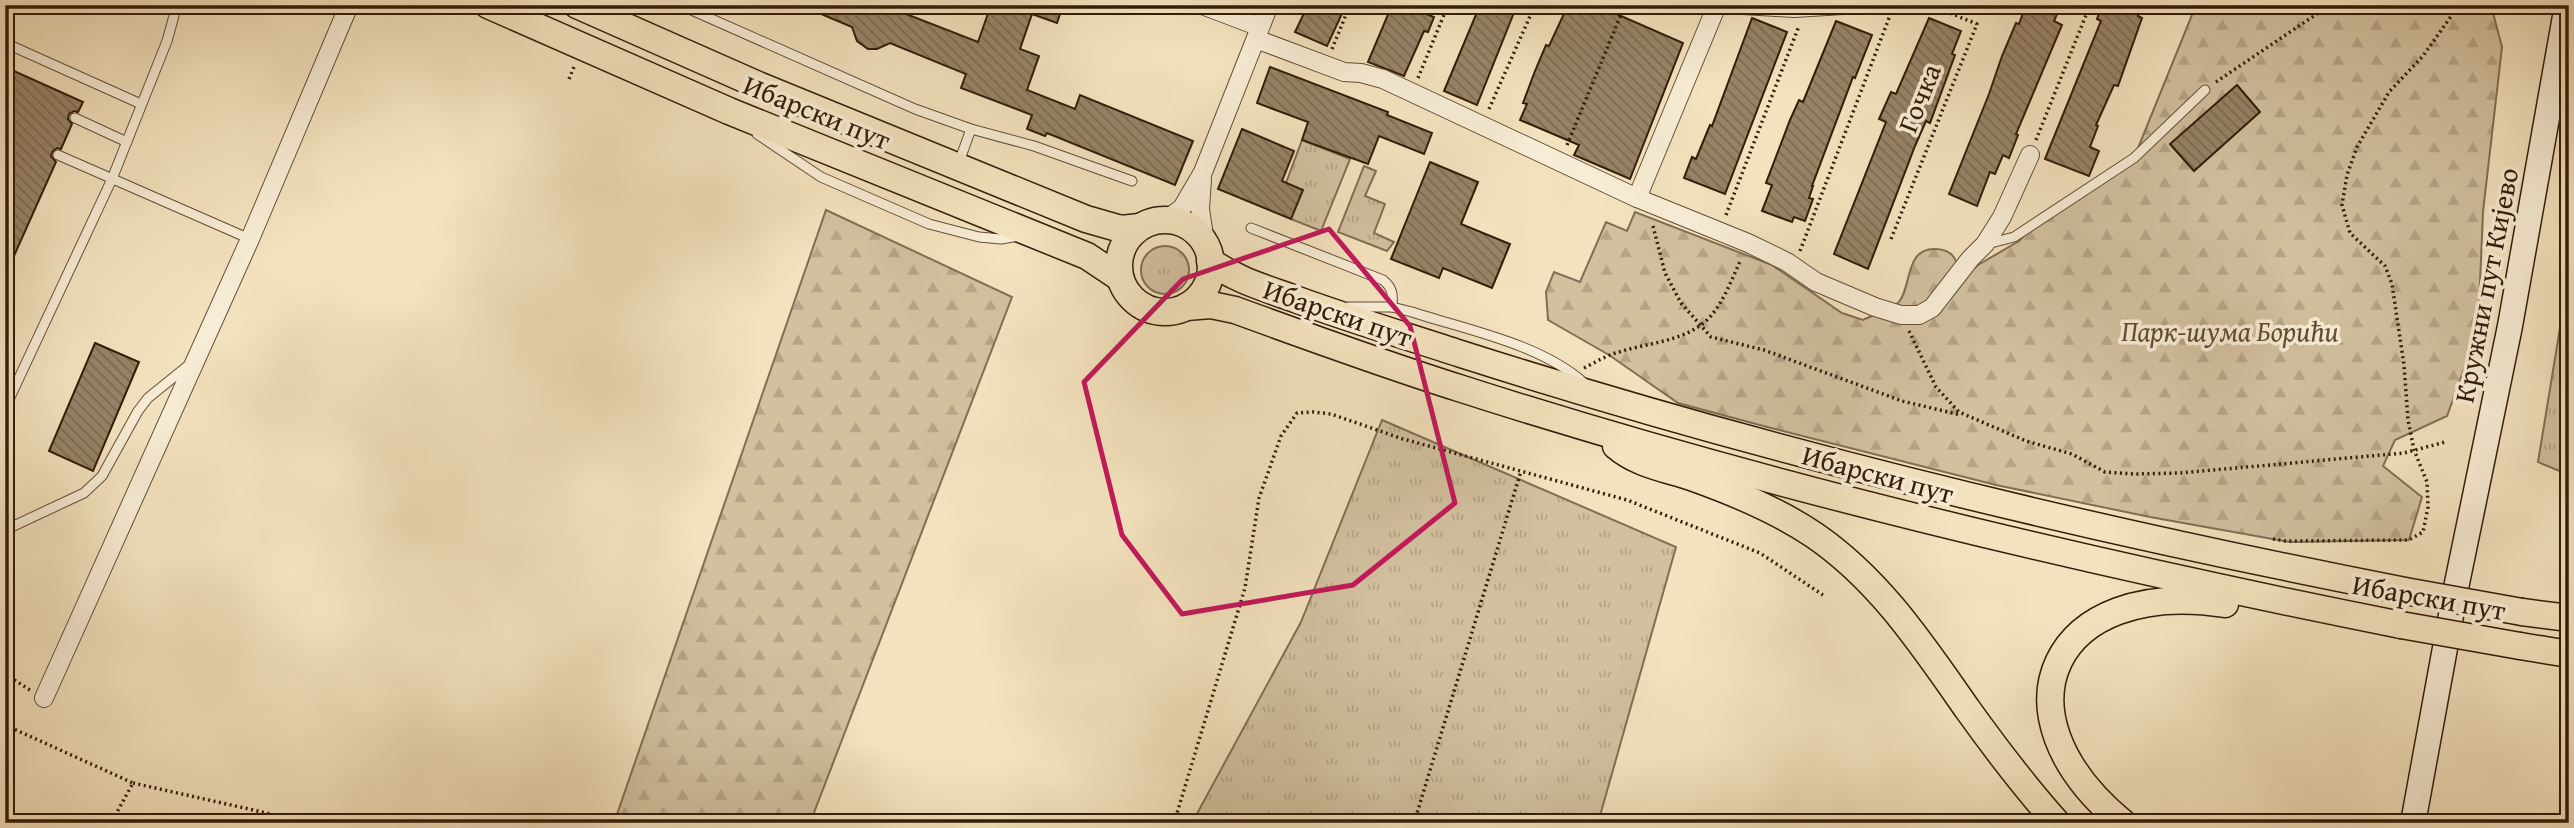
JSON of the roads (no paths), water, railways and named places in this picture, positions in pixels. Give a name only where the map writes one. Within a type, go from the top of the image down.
[{"type":"main road","name":"Ибарски пут","points":[[488,5],[729,111],[1087,256],[1120,278]]},
{"type":"main road","name":"Ибарски пут","points":[[577,5],[758,85],[1086,219],[1121,229],[1147,224]]},
{"type":"main road","name":"Кружни пут Кијево","points":[[2413,823],[2458,575],[2507,338],[2567,5]]},
{"type":"main road","points":[[1166,220],[1189,227],[1207,252],[1208,283],[1203,292],[1186,307],[1163,312],[1141,306],[1124,289],[1120,278],[1119,258],[1122,249],[1132,233],[1147,224],[1166,220]]},
{"type":"main road","name":"Ибарски пут","points":[[1207,252],[1236,278],[1323,309],[1601,399],[1812,457],[2202,551],[2405,592],[2569,618]]},
{"type":"main road","name":"Ибарски пут","points":[[1186,307],[1211,305],[1235,310],[1458,388],[1599,431],[1885,510],[2133,569],[2292,603],[2569,654]]},
{"type":"main road","points":[[1599,431],[1622,451],[1650,465],[1719,487],[1766,507],[1816,536],[1846,559],[1892,605],[2016,776],[2057,823]]},
{"type":"main road","points":[[2123,823],[2082,781],[2063,754],[2050,705],[2053,677],[2063,653],[2078,634],[2097,620],[2116,610],[2141,603],[2191,600],[2271,609],[2292,603]]},
{"type":"street","points":[[44,698],[250,239],[349,5]]},
{"type":"street","points":[[1202,5],[1326,65],[1344,72],[1383,79],[1640,199],[1748,243],[1794,266],[1816,282],[1901,315],[1919,315],[1932,308],[1970,259],[1986,244],[2002,217],[2030,155]]},
{"type":"street","points":[[1147,224],[1171,216],[1182,208],[1203,172],[1269,5]]},
{"type":"street","points":[[1640,199],[1717,5]]},
{"type":"street","points":[[1743,5],[1806,8],[1843,5]]},
{"type":"street","points":[[1203,172],[1200,209],[1207,252]]},
{"type":"lane","points":[[5,408],[112,179],[167,41],[177,5]]},
{"type":"lane","points":[[680,5],[915,109],[971,129],[1034,146],[1132,181]]},
{"type":"lane","points":[[5,43],[141,104]]},
{"type":"lane","points":[[1986,244],[2014,237],[2134,158],[2205,90]]},
{"type":"lane","points":[[75,118],[127,142]]},
{"type":"lane","points":[[957,167],[971,129]]},
{"type":"lane","points":[[58,155],[250,239]]},
{"type":"lane","points":[[1251,228],[1383,280],[1390,286],[1393,294],[1392,307]]},
{"type":"lane","points":[[1323,309],[1392,307],[1513,345],[1547,358],[1573,373],[1601,399]]},
{"type":"lane","points":[[5,530],[84,493],[95,485],[148,398],[195,360]]},
{"type":"park label","name":"Парк-шума Борићи","points":[[2230,331]]}]
